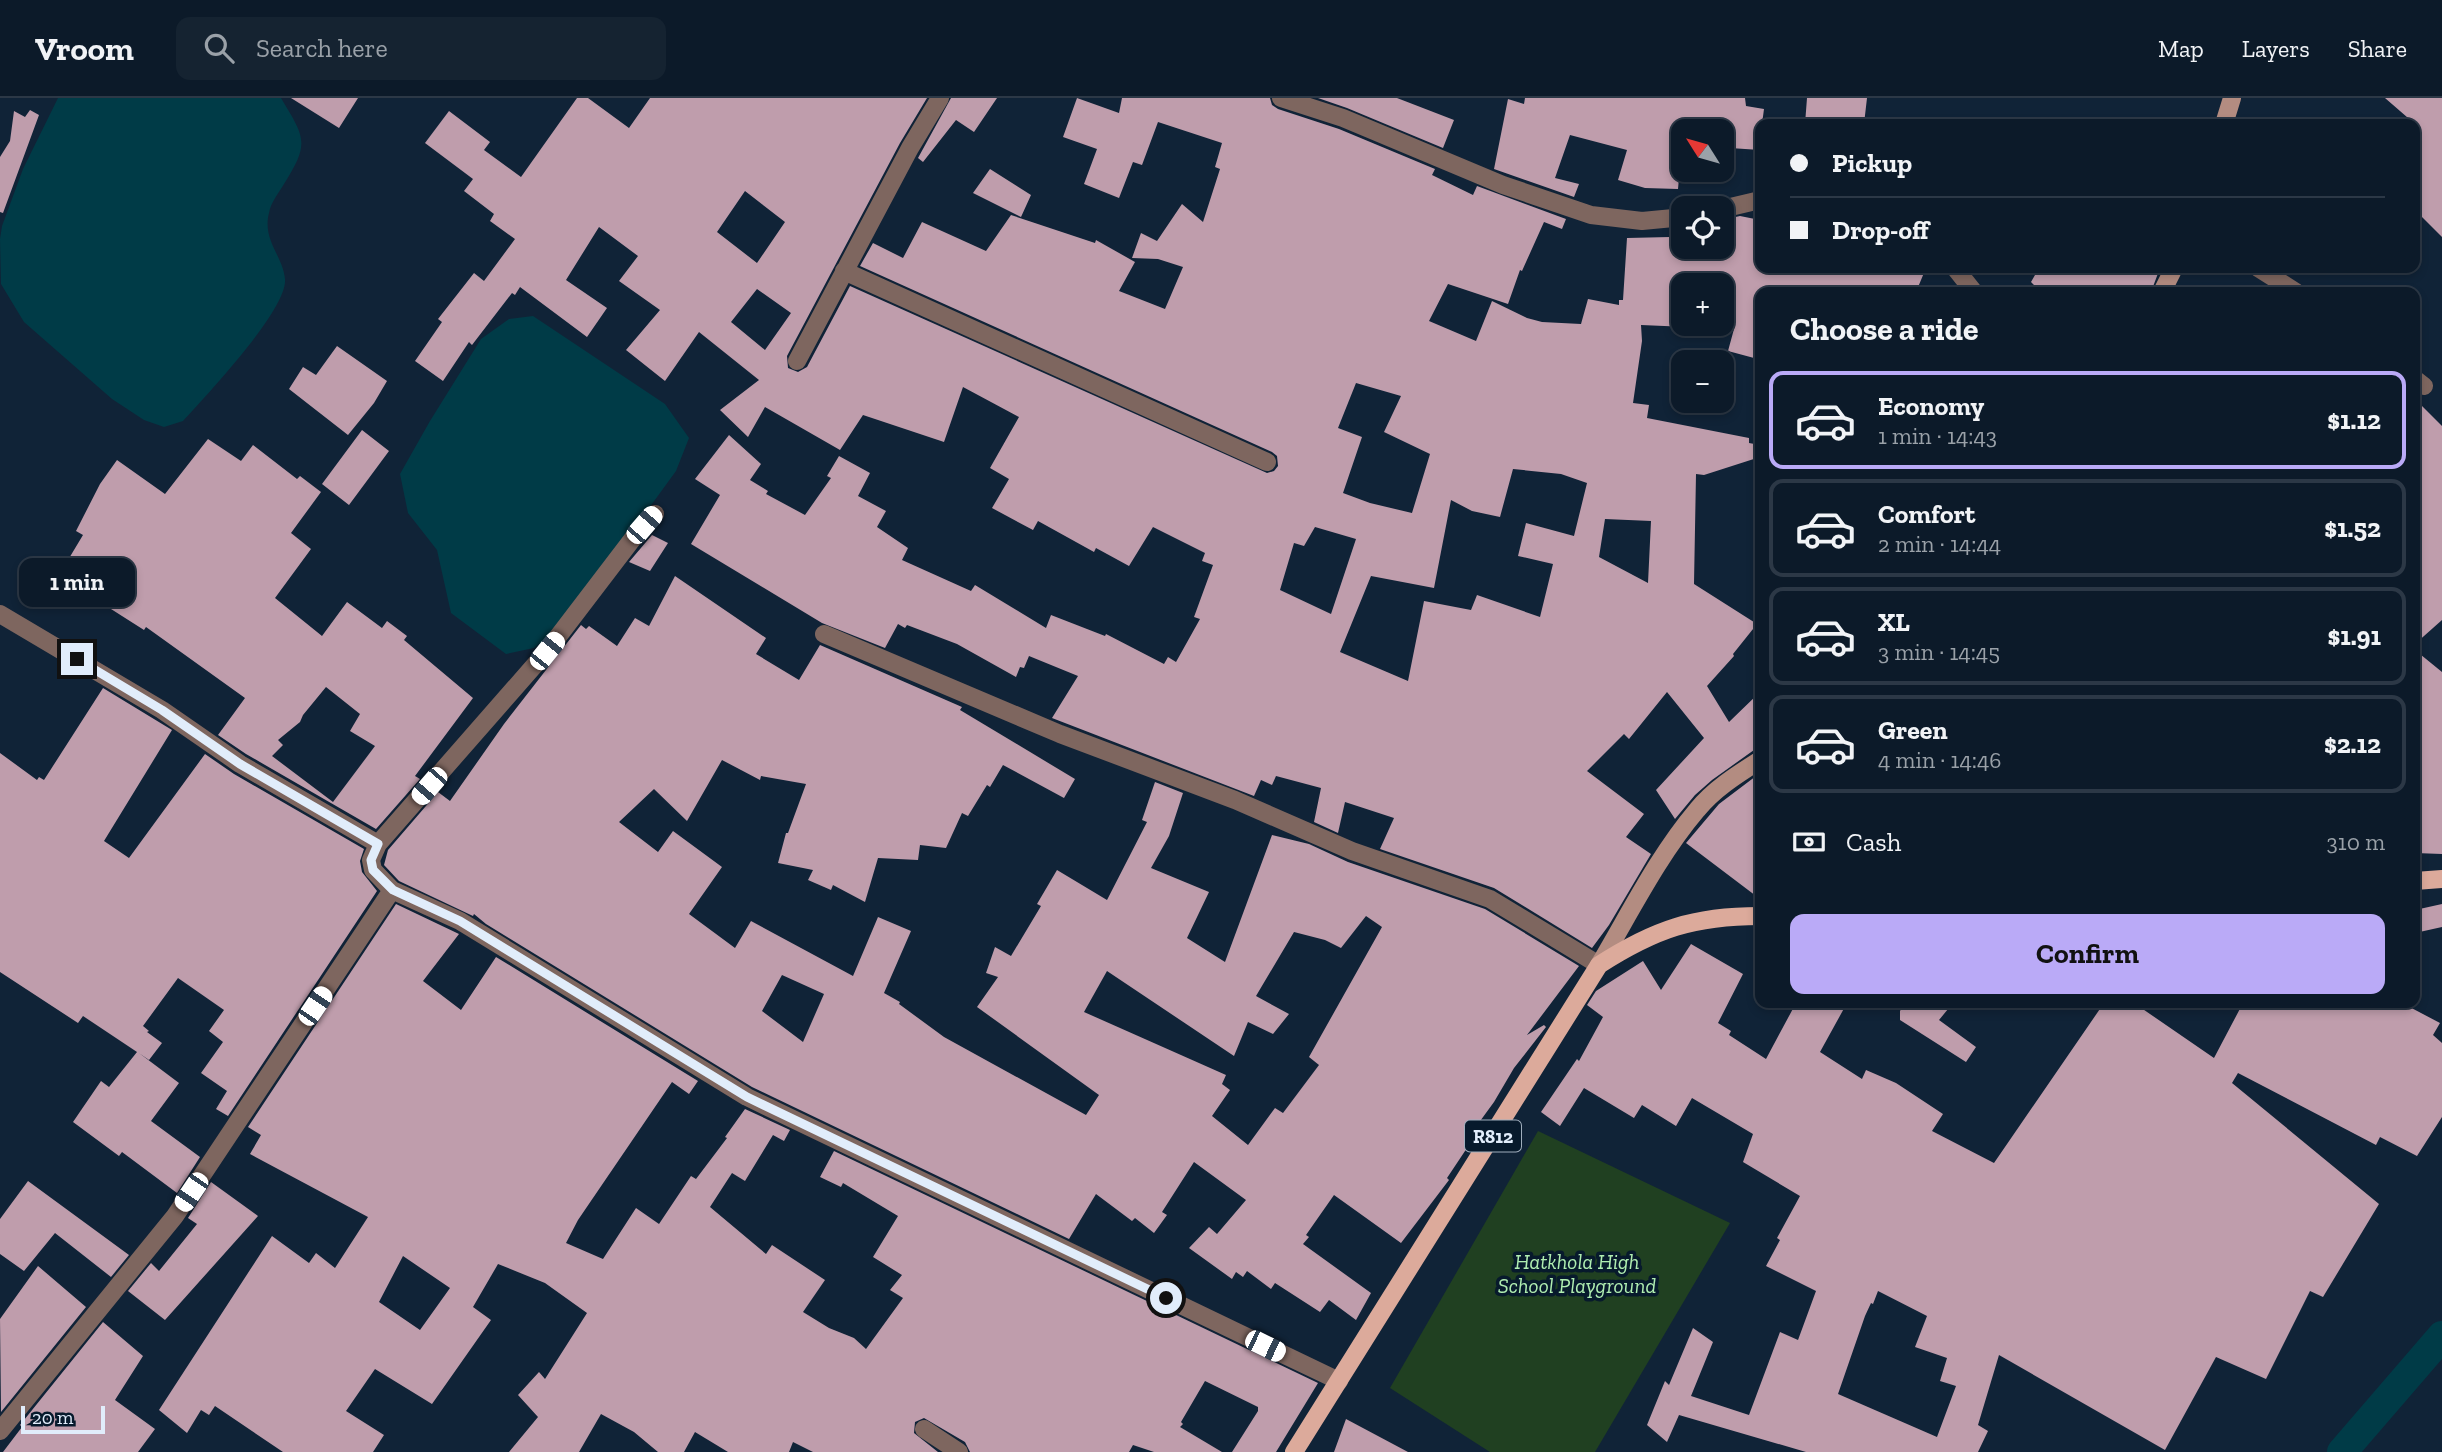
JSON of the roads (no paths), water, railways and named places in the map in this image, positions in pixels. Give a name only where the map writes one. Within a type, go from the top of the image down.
[{"type":"main road","points":[[2420,881],[2442,879]]},
{"type":"main road","name":"R812","points":[[1294,1452],[1599,965],[1630,945],[1661,930],[1723,916],[1755,916]]},
{"type":"street","points":[[797,361],[910,148],[940,98]]},
{"type":"street","points":[[1281,98],[1343,118],[1503,185],[1591,215],[1642,221],[1671,218]]},
{"type":"street","points":[[2226,119],[2232,98]]},
{"type":"street","points":[[1734,206],[1755,201]]},
{"type":"street","points":[[844,271],[1267,462]]},
{"type":"street","points":[[1959,273],[1970,287]]},
{"type":"street","points":[[2266,273],[2288,287]]},
{"type":"street","points":[[655,514],[634,537],[547,651],[378,844],[371,860],[373,870],[393,890],[460,921],[747,1097],[1339,1381]]},
{"type":"street","points":[[0,614],[162,710],[240,764],[378,844]]},
{"type":"street","points":[[824,634],[1060,734],[1235,800],[1352,850],[1489,899],[1599,965],[1670,846],[1699,808],[1734,776],[1755,763]]},
{"type":"street","points":[[0,1431],[175,1216],[393,890]]},
{"type":"street","points":[[924,1429],[959,1452]]},
{"type":"water","points":[[58,98],[281,98],[299,132],[301,149],[298,159],[273,202],[268,223],[270,240],[285,279],[282,293],[260,331],[183,421],[164,427],[144,420],[112,399],[24,322],[1,284],[2,226],[23,169]]},
{"type":"water","points":[[533,316],[665,404],[689,438],[676,471],[564,625],[534,648],[506,654],[451,613],[437,550],[408,513],[400,474],[481,339],[509,319]]},
{"type":"waterway","points":[[2342,1452],[2442,1336]]},
{"type":"park label","name":"Hatkhola High School Playground","points":[[1577,1274]]}]
